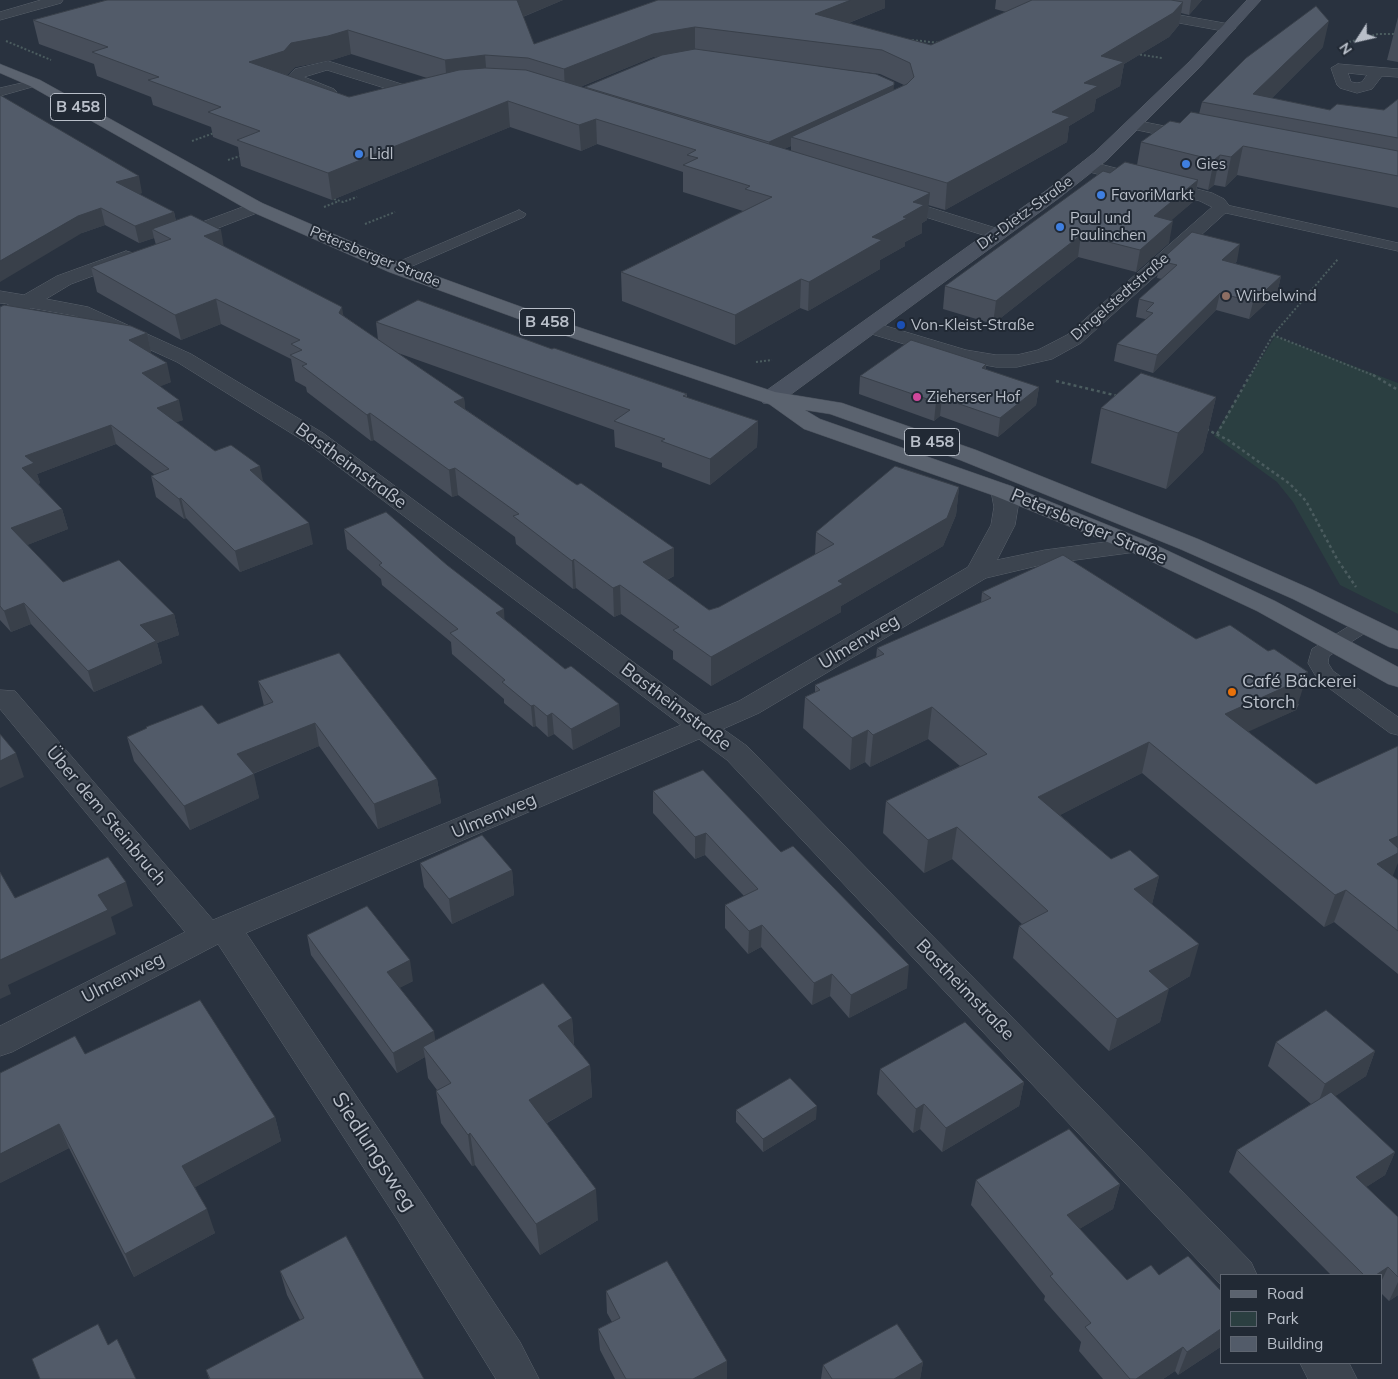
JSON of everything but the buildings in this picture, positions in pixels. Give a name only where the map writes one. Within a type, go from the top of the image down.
[{"type":"main road","name":"Dr.-Dietz-Straße","points":[[771,398],[809,373],[1088,166],[1134,125],[1194,65],[1254,0]]},
{"type":"main road","name":"Petersberger Straße","points":[[0,68],[34,83],[256,207],[396,268],[547,322],[771,398],[834,408],[968,455],[1189,544],[1366,624],[1398,641]]},
{"type":"main road","name":"Petersberger Straße","points":[[771,398],[812,424],[1003,491],[1136,545],[1266,606],[1398,678]]},
{"type":"street","points":[[0,16],[56,0]]},
{"type":"street","points":[[1074,0],[1229,28]]},
{"type":"street","points":[[340,95],[294,78],[300,72],[328,65],[425,96]]},
{"type":"street","points":[[1338,68],[1398,72]]},
{"type":"street","points":[[402,103],[443,92]]},
{"type":"street","points":[[1134,125],[1211,140]]},
{"type":"street","points":[[1088,166],[1206,196],[1218,203],[1222,208]]},
{"type":"street","points":[[874,196],[996,234]]},
{"type":"street","points":[[0,318],[12,299],[256,207]]},
{"type":"street","name":"Dingelstedtstraße","points":[[869,327],[963,356],[996,362],[1017,361],[1045,355],[1074,340],[1222,208]]},
{"type":"street","name":"Bastheimstraße","points":[[12,299],[81,311],[184,358],[315,438],[737,753],[1236,1274]]},
{"type":"street","points":[[978,572],[1003,525],[1006,507],[1003,491]]},
{"type":"street","name":"Ulmenweg","points":[[0,1042],[216,931],[705,728],[749,707],[978,572],[1045,557],[1136,545]]},
{"type":"street","name":"Über dem Steinbruch","points":[[2,691],[216,931]]},
{"type":"street","name":"Siedlungsweg","points":[[216,931],[384,1167],[506,1356],[518,1379]]},
{"type":"street","points":[[1322,1364],[1336,1379]]},
{"type":"lane","points":[[0,92],[34,83]]},
{"type":"lane","points":[[1222,208],[1398,247]]},
{"type":"lane","points":[[396,268],[519,214]]},
{"type":"lane","points":[[1366,624],[1318,653],[1318,663],[1325,675],[1398,728]]},
{"type":"path","points":[[1338,68],[1344,43],[1378,34],[1398,34]]},
{"type":"path","points":[[907,40],[944,44]]},
{"type":"path","points":[[1136,54],[1194,65]]},
{"type":"path","points":[[186,142],[219,131]]},
{"type":"path","points":[[223,162],[250,153]]},
{"type":"path","points":[[334,199],[343,202],[357,197]]},
{"type":"path","points":[[328,205],[340,201]]},
{"type":"path","points":[[359,226],[395,212]]},
{"type":"path","points":[[1217,434],[1272,335],[1356,238]]},
{"type":"path","points":[[1272,335],[1372,375],[1398,390]]},
{"type":"path","points":[[1054,380],[1123,397]]},
{"type":"path","points":[[1200,426],[1217,434],[1262,462],[1290,484],[1306,501],[1337,559],[1358,589]]},
{"type":"green space","points":[[1275,336],[1398,383],[1398,614],[1340,585],[1293,502],[1277,482],[1214,436]]},
{"type":"place","name":"Lidl","points":[[359,154]]},
{"type":"place","name":"Gies","points":[[1186,164]]},
{"type":"place","name":"FavoriMarkt","points":[[1101,195]]},
{"type":"place","name":"Paul und Paulinchen","points":[[1060,227]]},
{"type":"place","name":"Wirbelwind","points":[[1226,296]]},
{"type":"place","name":"Von-Kleist-Straße","points":[[901,325]]},
{"type":"place","name":"Zieherser Hof","points":[[917,397]]},
{"type":"place","name":"Café Bäckerei Storch","points":[[1232,692]]}]
